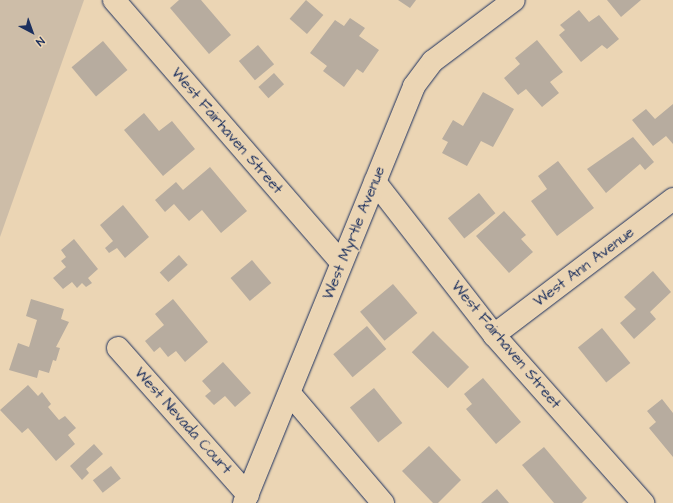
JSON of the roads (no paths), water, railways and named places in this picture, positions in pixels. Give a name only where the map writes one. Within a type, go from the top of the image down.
[{"type":"street","name":"West Fairhaven Street","points":[[114,0],[340,262]]},
{"type":"street","name":"West Myrtle Avenue","points":[[246,499],[291,395],[340,262],[422,73],[514,0]]},
{"type":"street","name":"West Fairhaven Street","points":[[375,182],[494,335],[643,503]]},
{"type":"street","name":"West Ann Avenue","points":[[494,335],[673,200]]},
{"type":"street","name":"West Nevada Court","points":[[118,348],[246,499]]},
{"type":"street","points":[[291,395],[383,503]]}]
